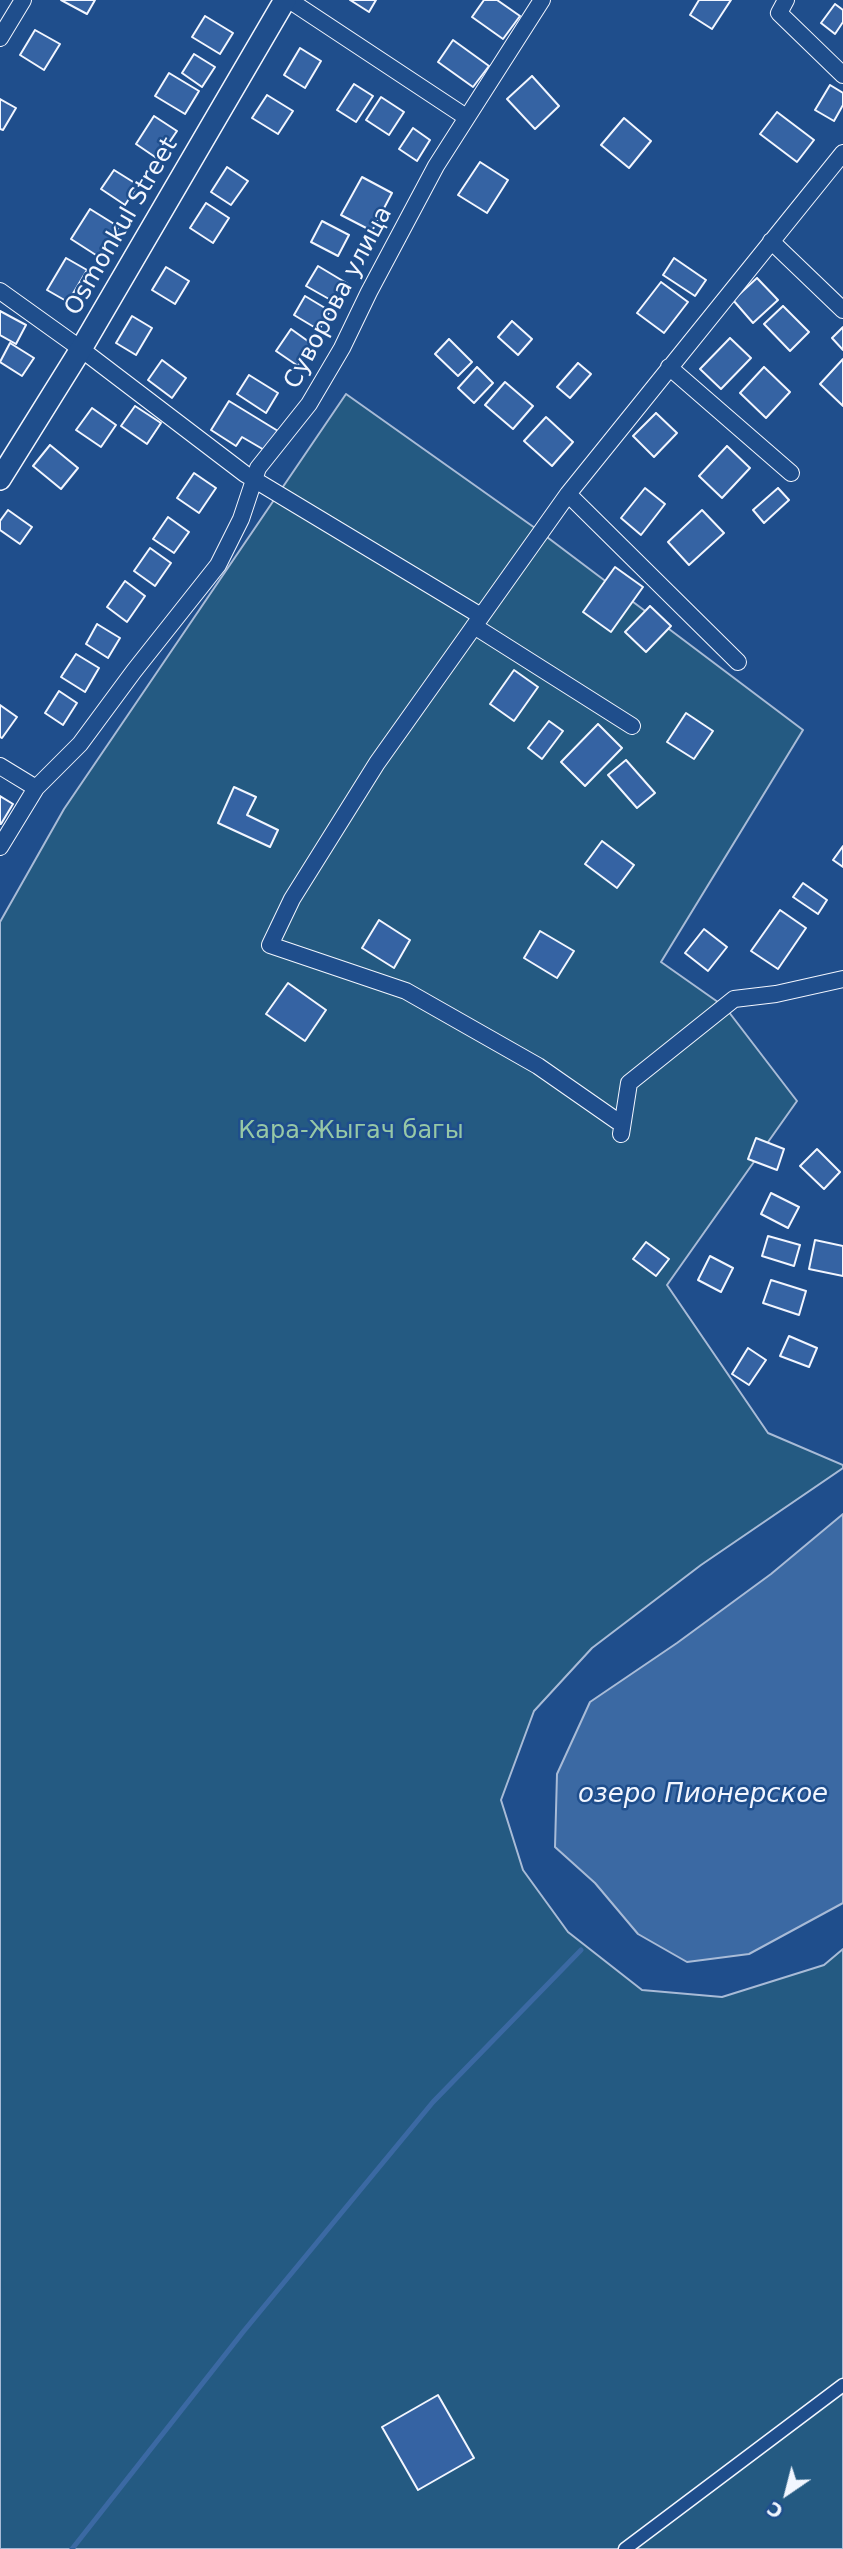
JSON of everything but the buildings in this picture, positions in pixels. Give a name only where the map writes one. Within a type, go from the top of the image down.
[{"type":"street","points":[[0,38],[23,0]]},
{"type":"street","points":[[287,0],[466,117]]},
{"type":"street","name":"Osmonkul Street","points":[[0,479],[82,349],[287,0]]},
{"type":"street","name":"Суворова улица","points":[[0,848],[36,788],[80,744],[218,565],[241,519],[258,468],[309,404],[342,348],[436,166],[542,0]]},
{"type":"street","points":[[786,0],[779,13],[843,75]]},
{"type":"street","points":[[843,152],[568,494],[377,763],[292,899],[270,945],[406,991],[538,1066],[619,1127],[629,1083],[734,999],[775,994],[843,979]]},
{"type":"street","points":[[771,242],[843,310]]},
{"type":"street","points":[[0,292],[82,349],[254,478],[478,621],[632,726]]},
{"type":"street","points":[[669,367],[791,473]]},
{"type":"street","points":[[568,494],[738,662]]},
{"type":"street","points":[[0,766],[36,788]]},
{"type":"street","points":[[625,2549],[843,2385]]},
{"type":"green space","name":"Кара-Жыгач багы","points":[[346,394],[535,528],[803,730],[661,962],[725,1007],[797,1101],[667,1285],[768,1433],[843,1465],[843,1468],[701,1565],[592,1648],[534,1711],[501,1800],[523,1870],[568,1932],[642,1990],[722,1997],[824,1965],[843,1949],[843,2549],[0,2549],[0,922],[64,809]]},
{"type":"water","name":"озеро Пионерское","points":[[843,1514],[843,1903],[749,1954],[687,1962],[638,1934],[595,1883],[555,1847],[557,1774],[590,1702],[771,1574]]},
{"type":"waterway","points":[[72,2549],[243,2332],[433,2102],[581,1950]]}]
